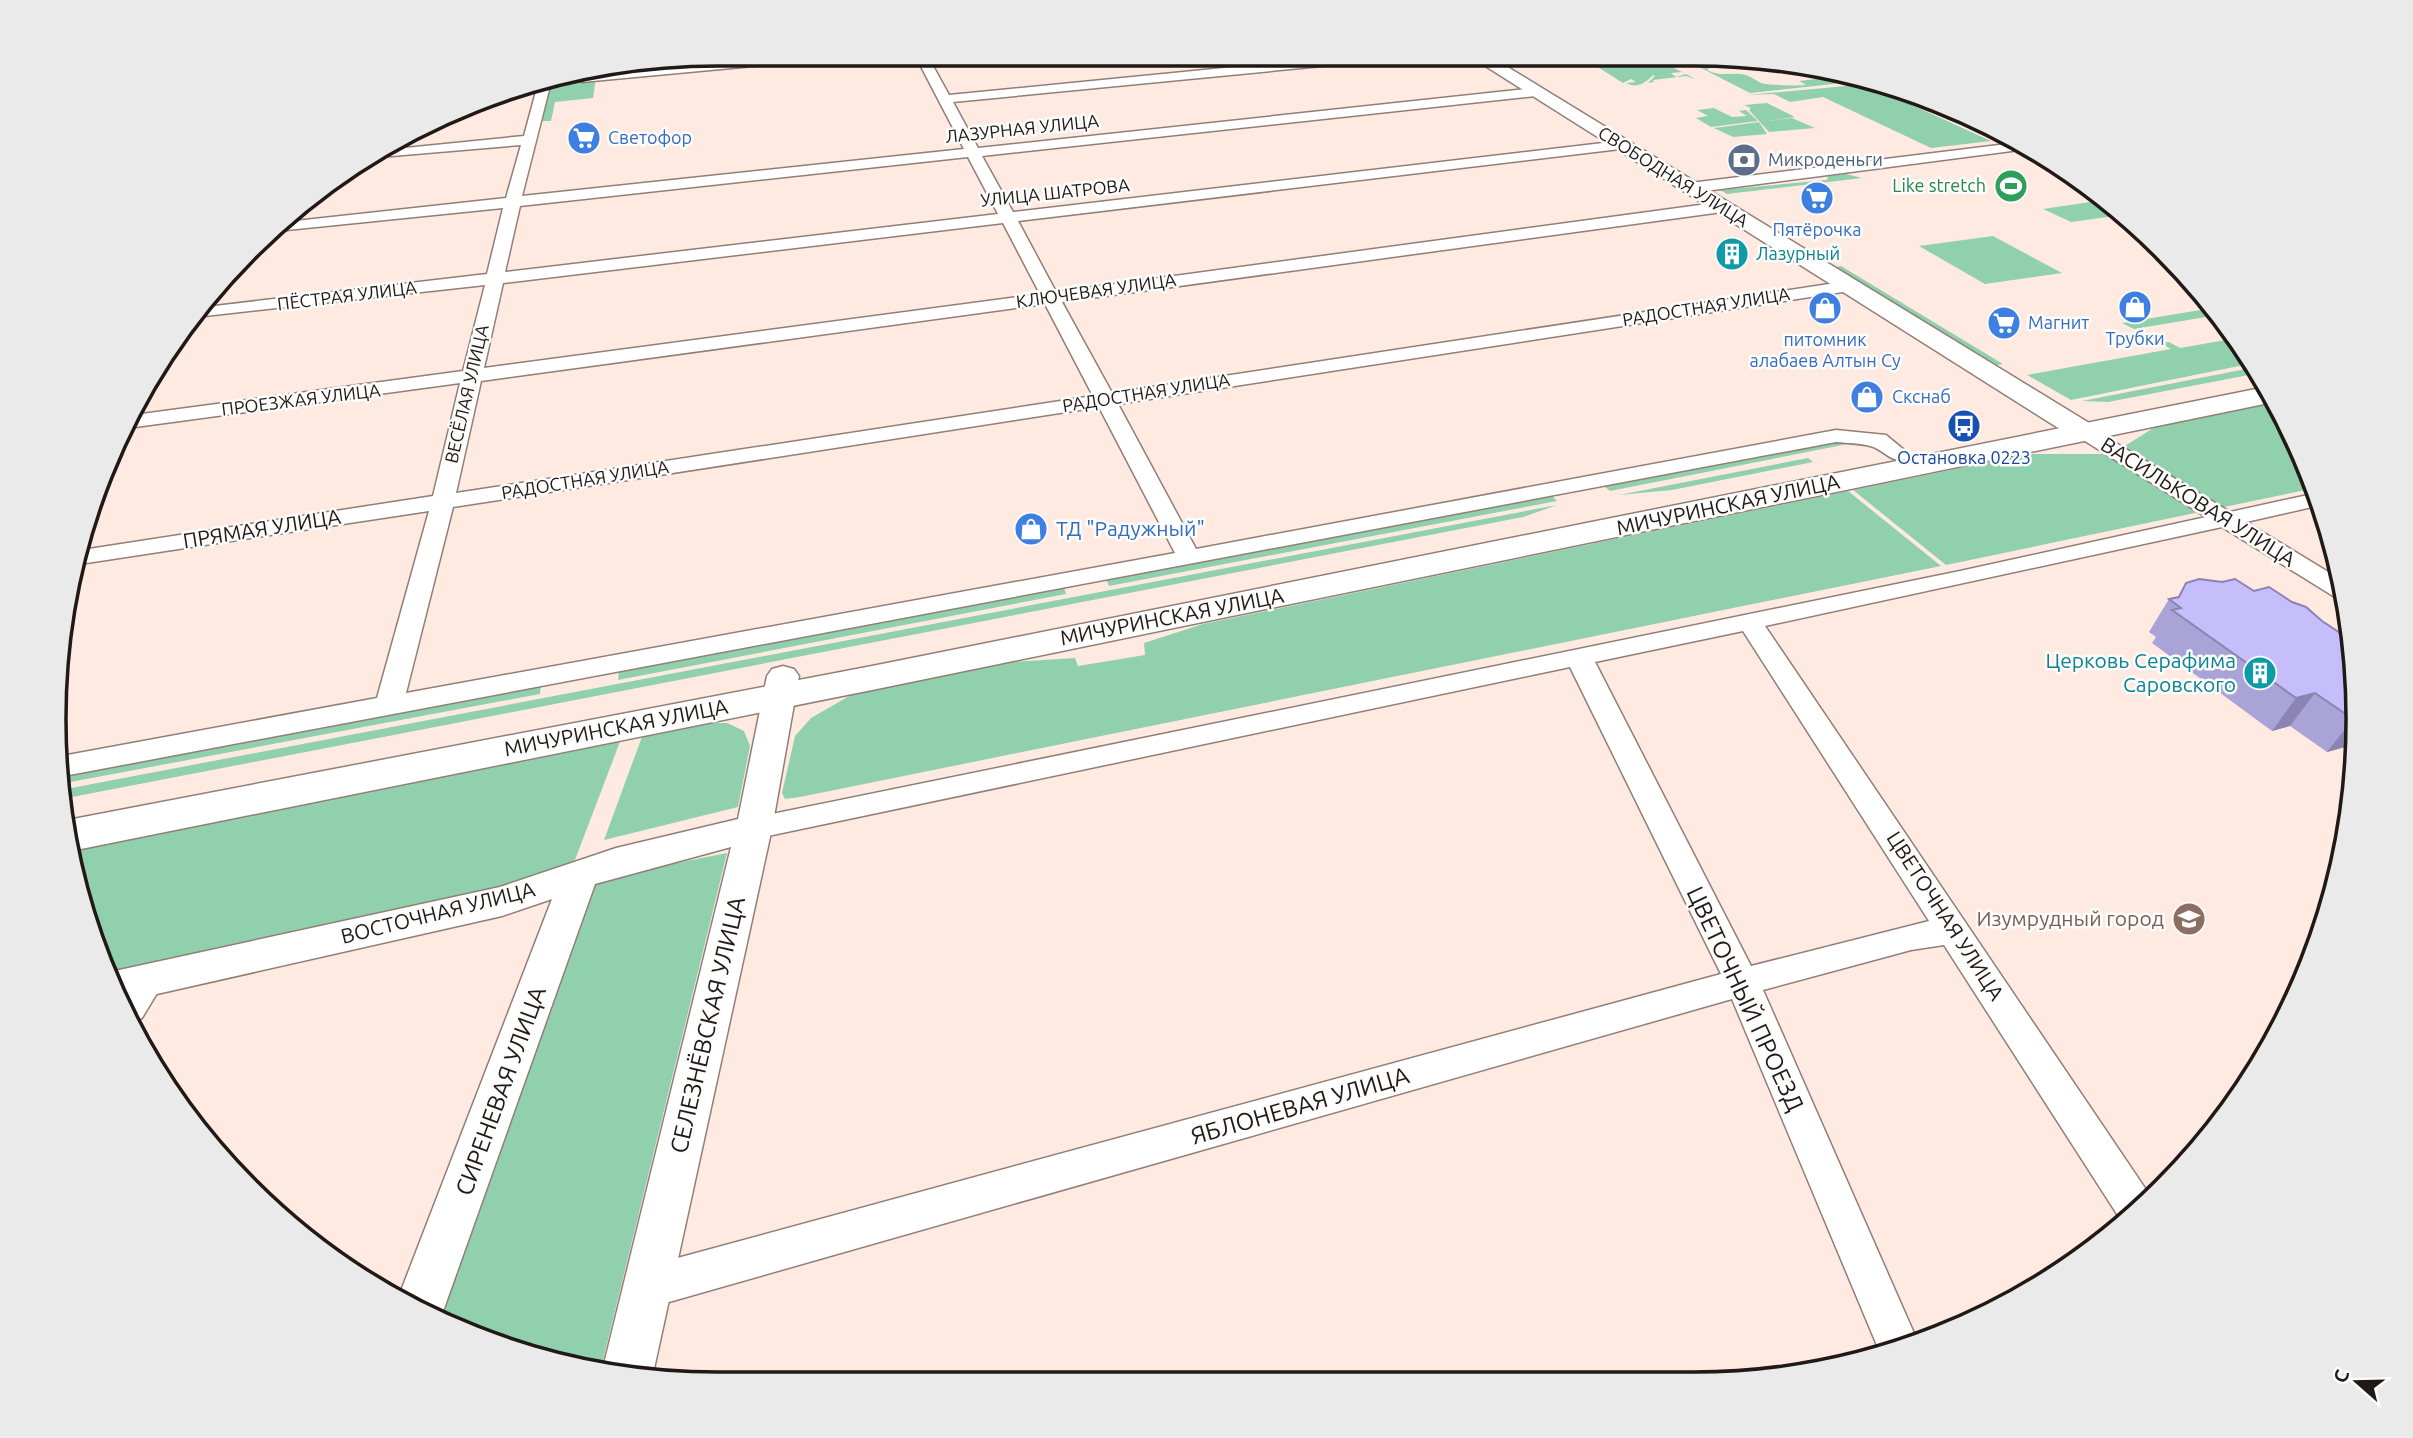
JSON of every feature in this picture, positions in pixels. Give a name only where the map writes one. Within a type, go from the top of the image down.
[{"type":"main road","name":"СВОБОДНАЯ УЛИЦА","points":[[1494,66],[2073,426]]},
{"type":"main road","name":"МИЧУРИНСКАЯ УЛИЦА","points":[[75,820],[782,686],[2073,426],[2252,381]]},
{"type":"main road","name":"МИЧУРИНСКАЯ УЛИЦА","points":[[77,834],[1688,494],[1898,454],[2260,396]]},
{"type":"street","points":[[928,66],[1189,558]]},
{"type":"street","points":[[945,99],[1282,66]]},
{"type":"street","name":"ВЕСЁЛАЯ УЛИЦА","points":[[389,706],[443,502],[494,279],[543,91]]},
{"type":"street","name":"ЛАЗУРНАЯ УЛИЦА","points":[[292,226],[1536,92]]},
{"type":"street","points":[[395,153],[530,140]]},
{"type":"street","name":"УЛИЦА ШАТРОВА","points":[[494,279],[1620,145]]},
{"type":"street","points":[[1690,188],[2008,148]]},
{"type":"street","name":"КЛЮЧЕВАЯ УЛИЦА","points":[[470,378],[1722,207]]},
{"type":"street","name":"ПЁСТРАЯ УЛИЦА","points":[[209,312],[494,279]]},
{"type":"street","name":"РАДОСТНАЯ УЛИЦА","points":[[443,502],[1849,286]]},
{"type":"street","name":"ПРОЕЗЖАЯ УЛИЦА","points":[[139,421],[470,378]]},
{"type":"street","name":"ВАСИЛЬКОВАЯ УЛИЦА","points":[[2073,426],[2332,585]]},
{"type":"street","points":[[68,765],[1836,436],[1878,440],[1898,454]]},
{"type":"street","points":[[754,828],[2309,501]]},
{"type":"street","name":"ПРЯМАЯ УЛИЦА","points":[[88,556],[443,502]]},
{"type":"street","name":"ЦВЕТОЧНАЯ УЛИЦА","points":[[1749,621],[2132,1202]]},
{"type":"street","name":"ЦВЕТОЧНЫЙ ПРОЕЗД","points":[[1578,656],[1742,982],[1895,1340]]},
{"type":"street","name":"СЕЛЕЗНЁВСКАЯ УЛИЦА","points":[[630,1365],[754,828],[782,686]]},
{"type":"street","name":"ВОСТОЧНАЯ УЛИЦА","points":[[132,991],[502,901],[580,874],[698,840],[754,828]]},
{"type":"street","name":"СИРЕНЕВАЯ УЛИЦА","points":[[423,1300],[580,874]]},
{"type":"street","name":"ЯБЛОНЕВАЯ УЛИЦА","points":[[648,1287],[1742,982],[1911,937],[1954,930]]},
{"type":"green space","points":[[1596,66],[1670,66],[1682,72],[1671,73],[1676,77],[1686,74],[1695,79],[1686,76],[1648,83],[1655,76],[1653,75],[1637,85],[1626,83],[1636,82],[1631,79],[1623,83]]},
{"type":"green space","points":[[1699,67],[1710,68],[1707,70],[1718,74],[1746,75],[1769,84],[1806,85],[1799,81],[1819,79],[1839,83],[1750,93]]},
{"type":"green space","points":[[596,78],[593,98],[555,102],[551,121],[541,121],[550,89]]},
{"type":"green space","points":[[1844,84],[1902,100],[1991,141],[1931,148],[1823,97],[1790,102],[1774,94],[1747,95],[1846,86]]},
{"type":"green space","points":[[1767,103],[1795,117],[1769,121],[1792,118],[1815,128],[1769,132],[1749,110],[1751,108],[1744,105]]},
{"type":"green space","points":[[1714,108],[1732,117],[1747,116],[1739,111],[1746,110],[1758,121],[1711,127],[1696,118],[1708,116],[1697,110]]},
{"type":"green space","points":[[1759,122],[1767,134],[1733,137],[1714,128]]},
{"type":"green space","points":[[1846,174],[1862,178],[1727,194],[1720,190],[1827,180],[1828,176]]},
{"type":"green space","points":[[2092,202],[2110,217],[2071,222],[2043,209]]},
{"type":"green space","points":[[1993,236],[2062,273],[1985,284],[1919,246]]},
{"type":"green space","points":[[1841,266],[2003,364],[1997,365],[1834,267]]},
{"type":"green space","points":[[2202,310],[2208,317],[2134,329],[2122,323]]},
{"type":"green space","points":[[2225,340],[2243,365],[2071,400],[2027,375],[2171,349],[2160,343],[2169,342],[2180,348]]},
{"type":"green space","points":[[2245,369],[2248,375],[2108,402],[2082,401]]},
{"type":"green space","points":[[2265,405],[2305,490],[1946,565],[1853,490],[2029,454],[2112,454],[2155,427]]},
{"type":"green space","points":[[1850,440],[1858,442],[1610,491],[1604,486]]},
{"type":"green space","points":[[1808,458],[1813,462],[1672,490],[1619,495]]},
{"type":"green space","points":[[1848,491],[1941,566],[800,797],[785,799],[782,793],[795,736],[811,718],[851,695],[1010,662],[1075,658],[1078,666],[1145,655],[1144,643],[1203,624]]},
{"type":"green space","points":[[1552,496],[1557,501],[1109,586],[1106,579]]},
{"type":"green space","points":[[1557,505],[1523,517],[71,797],[70,788]]},
{"type":"green space","points":[[1064,587],[1066,594],[618,680],[619,670]]},
{"type":"green space","points":[[541,684],[540,694],[70,782],[69,771]]},
{"type":"green space","points":[[703,723],[727,723],[744,731],[750,746],[738,807],[604,840],[643,734]]},
{"type":"green space","points":[[621,739],[575,860],[502,892],[118,974],[101,929],[79,846]]},
{"type":"green space","points":[[727,853],[603,1361],[509,1337],[438,1308],[589,880]]},
{"type":"building","points":[[2199,579],[2222,582],[2235,579],[2254,591],[2269,587],[2292,602],[2306,607],[2341,633],[2346,714],[2315,693],[2296,698],[2172,610],[2181,608],[2169,599],[2179,597],[2186,583]]},
{"type":"place","name":"Светофор","points":[[584,138]]},
{"type":"place","name":"Микроденьги","points":[[1744,160]]},
{"type":"place","name":"Like stretch","points":[[2011,186]]},
{"type":"place","name":"Пятёрочка","points":[[1817,198]]},
{"type":"place","name":"Лазурный","points":[[1732,254]]},
{"type":"place","name":"Трубки","points":[[2135,307]]},
{"type":"place","name":"питомник алабаев Алтын Су","points":[[1825,308]]},
{"type":"place","name":"Магнит","points":[[2004,323]]},
{"type":"place","name":"Скснаб","points":[[1867,397]]},
{"type":"place","name":"Остановка 0223","points":[[1964,426]]},
{"type":"place","name":"ТД \"Радужный\"","points":[[1031,529]]},
{"type":"place","name":"Церковь Серафима Саровского","points":[[2260,673]]},
{"type":"place","name":"Изумрудный город","points":[[2189,919]]}]
